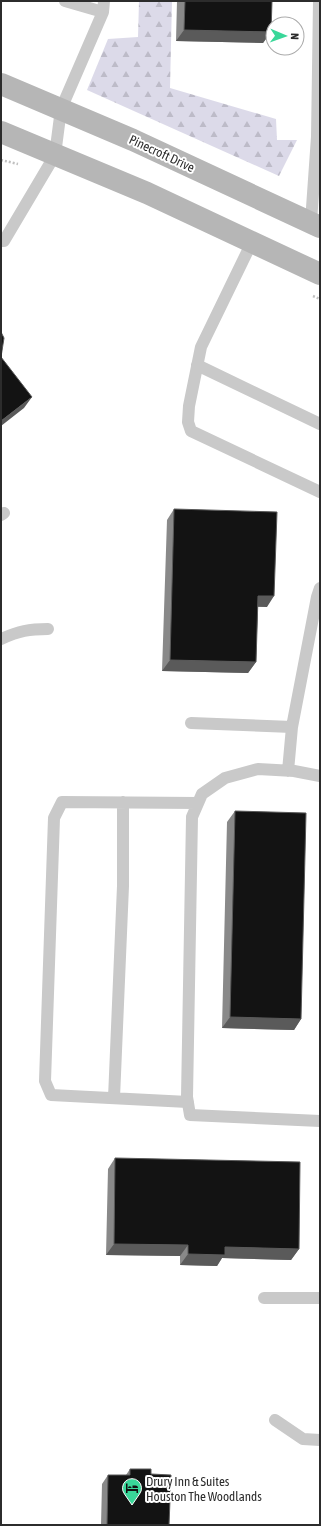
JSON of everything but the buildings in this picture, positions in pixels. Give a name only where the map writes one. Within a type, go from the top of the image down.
[{"type":"street","name":"Pinecroft Drive","points":[[1,84],[133,140],[315,225]]},
{"type":"street","points":[[1,132],[147,193],[320,274]]},
{"type":"lane","points":[[1,241],[4,241],[55,155],[61,109],[104,7],[65,1]]},
{"type":"lane","points":[[315,225],[318,137],[319,1]]},
{"type":"lane","points":[[252,242],[201,347],[188,422],[191,431],[320,492]]},
{"type":"lane","points":[[198,365],[320,424]]},
{"type":"lane","points":[[288,771],[292,727],[317,596],[320,588]]},
{"type":"lane","points":[[1,639],[17,631],[31,629],[48,630]]},
{"type":"lane","points":[[191,723],[292,727]]},
{"type":"lane","points":[[320,776],[288,771],[258,769],[225,778],[202,794],[192,817],[188,1102],[190,1115],[320,1121]]},
{"type":"lane","points":[[188,1102],[51,1096],[45,1082],[54,818],[62,802],[198,803]]},
{"type":"lane","points":[[114,1098],[123,886],[123,802]]},
{"type":"lane","points":[[264,1298],[320,1298]]},
{"type":"lane","points":[[275,1420],[303,1439],[320,1440]]},
{"type":"green space","points":[[139,1],[172,1],[170,88],[276,119],[277,140],[297,140],[279,176],[87,90],[108,39],[138,37]]},
{"type":"place","name":"Drury Inn & Suites Houston The Woodlands","points":[[132,1505]]}]
